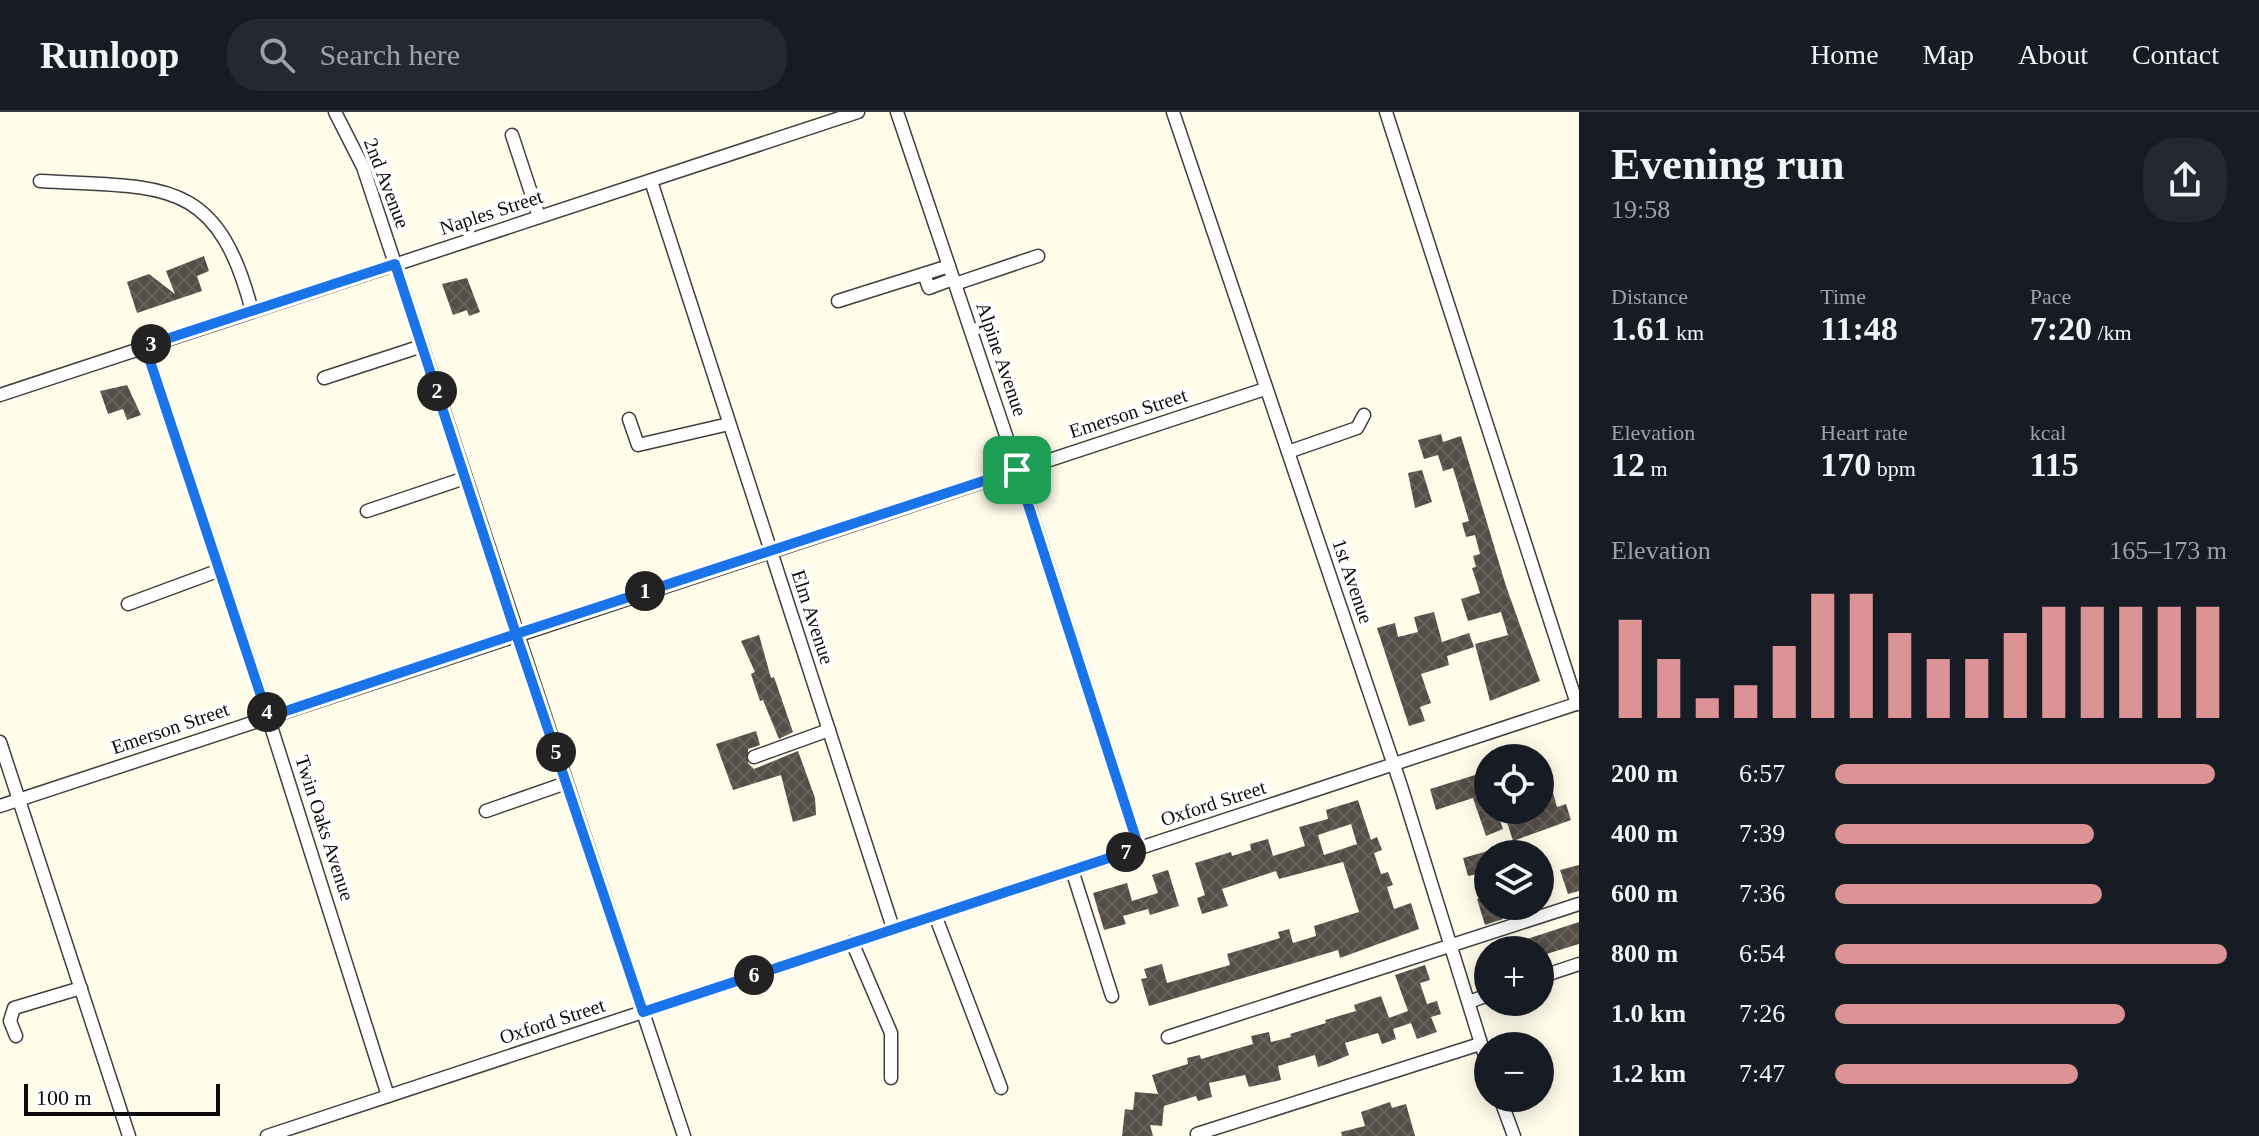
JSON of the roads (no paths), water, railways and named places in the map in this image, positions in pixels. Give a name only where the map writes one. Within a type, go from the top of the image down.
[{"type":"street","name":"2nd Avenue","points":[[335,112],[361,161],[684,1136]]},
{"type":"street","name":"Naples Street","points":[[0,395],[858,112]]},
{"type":"street","name":"Alpine Avenue","points":[[897,112],[1139,848]]},
{"type":"street","name":"1st Avenue","points":[[1173,112],[1394,764],[1477,1032]]},
{"type":"street","points":[[1386,112],[1578,704]]},
{"type":"street","points":[[512,135],[539,217]]},
{"type":"street","points":[[40,181],[145,187],[187,202],[211,220],[229,243],[252,311]]},
{"type":"street","name":"Elm Avenue","points":[[651,181],[893,928]]},
{"type":"street","points":[[838,301],[924,274],[953,276],[1038,256]]},
{"type":"street","name":"Twin Oaks Avenue","points":[[145,346],[268,717],[388,1096]]},
{"type":"street","points":[[324,378],[422,346]]},
{"type":"street","name":"Emerson Street","points":[[0,806],[1265,389]]},
{"type":"street","points":[[1288,452],[1357,428],[1364,415]]},
{"type":"street","points":[[629,419],[638,445],[729,424]]},
{"type":"street","points":[[367,511],[465,478]]},
{"type":"street","points":[[128,604],[220,570]]},
{"type":"street","name":"Oxford Street","points":[[267,1136],[1578,704]]},
{"type":"street","points":[[754,757],[829,730]]},
{"type":"street","points":[[0,742],[129,1136]]},
{"type":"street","points":[[486,811],[566,783]]},
{"type":"street","points":[[1072,870],[1112,996]]},
{"type":"street","points":[[1168,1037],[1579,904]]},
{"type":"street","points":[[935,915],[1001,1088]]},
{"type":"street","points":[[852,942],[891,1033],[891,1078]]},
{"type":"street","points":[[1554,972],[1579,964]]},
{"type":"street","points":[[16,1036],[10,1021],[14,1008],[81,988]]},
{"type":"street","points":[[1469,1002],[1474,1000]]},
{"type":"street","points":[[1197,1134],[1474,1046]]},
{"type":"street","points":[[1505,1112],[1514,1136]]}]
